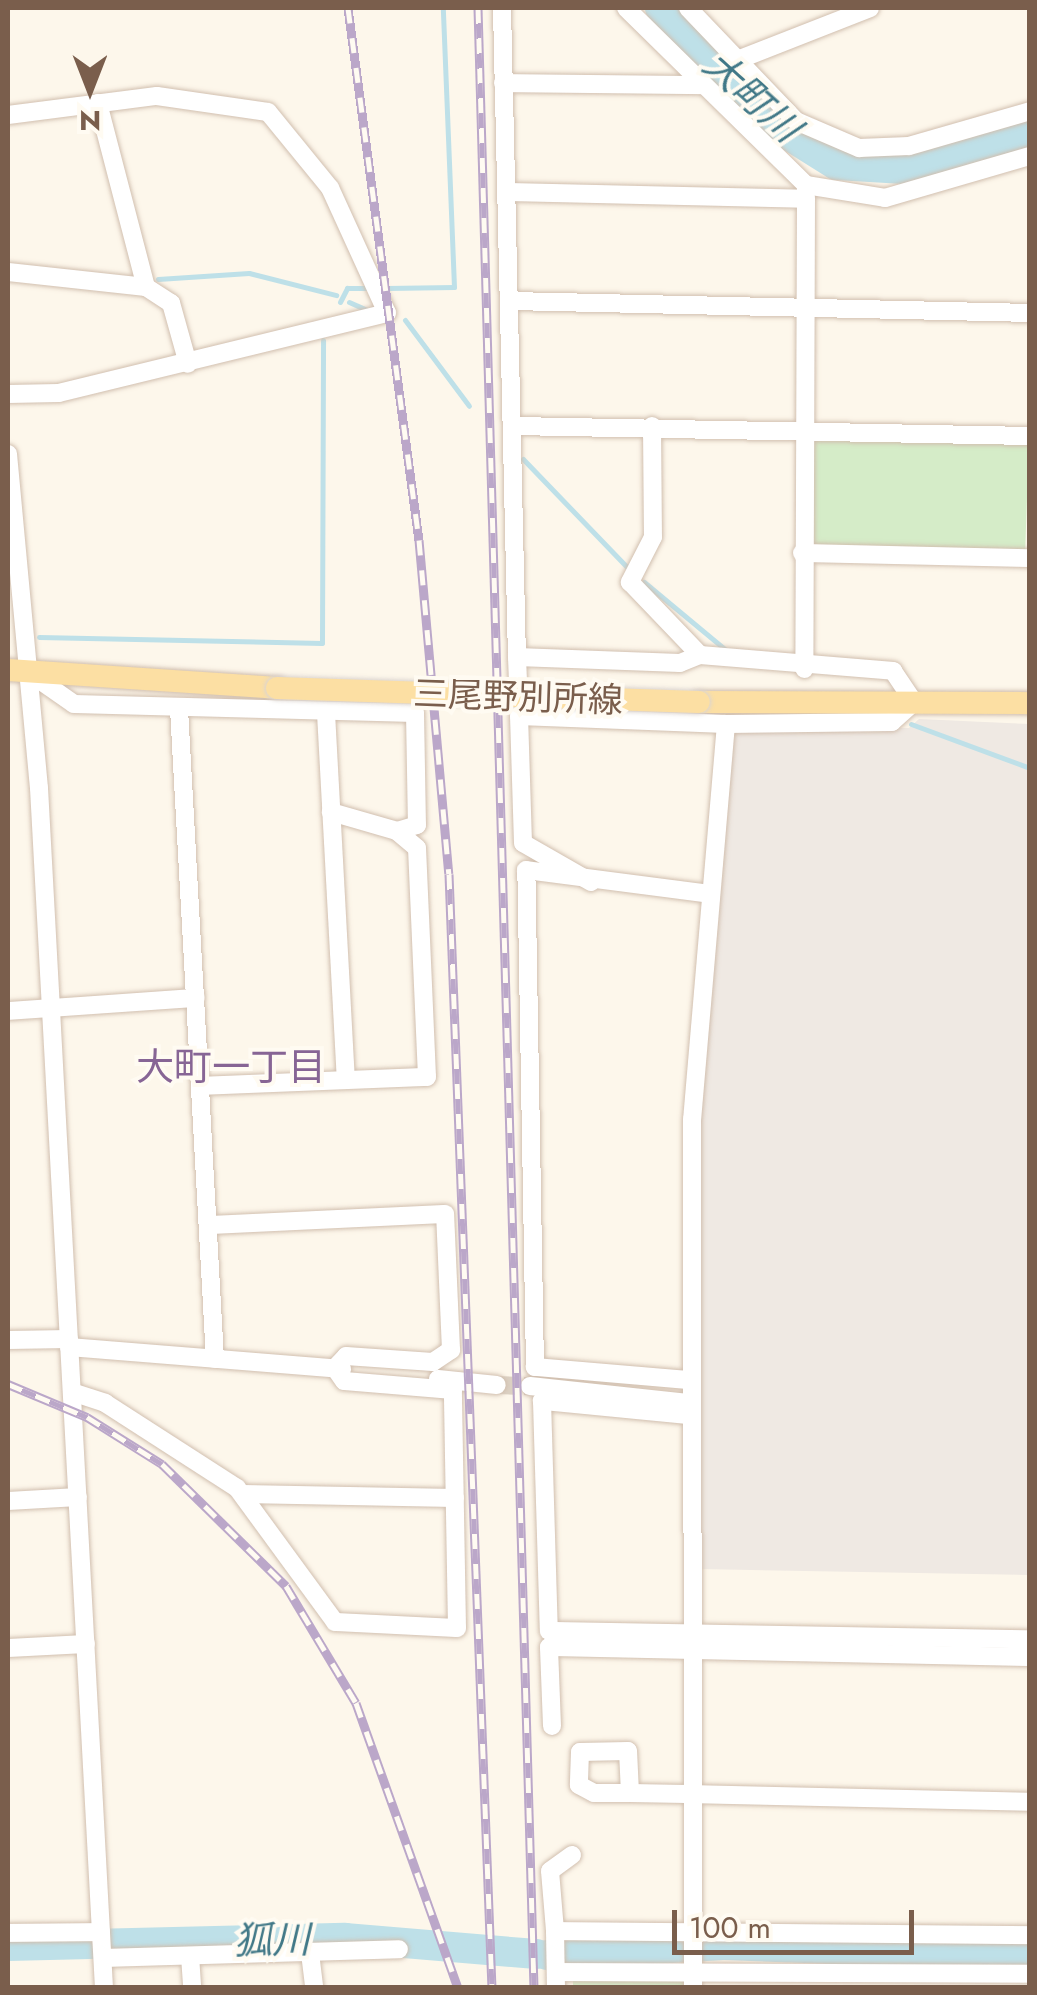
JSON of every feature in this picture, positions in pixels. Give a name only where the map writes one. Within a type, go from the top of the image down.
[{"type":"main road","name":"三尾野別所線","points":[[19,672],[277,688],[698,702],[1030,703]]},
{"type":"street","points":[[502,8],[523,843],[591,882]]},
{"type":"street","points":[[626,8],[806,192],[804,669]]},
{"type":"street","points":[[688,8],[796,121],[859,148],[909,146],[1030,111]]},
{"type":"street","points":[[735,60],[870,8]]},
{"type":"street","points":[[503,83],[702,86]]},
{"type":"street","points":[[8,115],[157,96],[252,108],[284,123],[304,147],[386,313],[59,393],[8,394]]},
{"type":"street","points":[[98,103],[146,287]]},
{"type":"street","points":[[506,192],[806,192],[884,198],[1030,156]]},
{"type":"street","points":[[8,272],[146,287],[171,303],[188,364]]},
{"type":"street","points":[[511,301],[806,312],[1030,313]]},
{"type":"street","points":[[514,426],[804,428],[1030,436]]},
{"type":"street","points":[[652,426],[653,537],[630,582],[700,655]]},
{"type":"street","points":[[8,454],[19,672],[50,1009],[104,1988]]},
{"type":"street","points":[[802,553],[1030,558]]},
{"type":"street","points":[[517,657],[680,663],[700,655],[804,669],[892,671],[914,702],[892,722],[726,724],[519,716]]},
{"type":"street","points":[[19,672],[74,704],[415,713],[417,826],[398,831]]},
{"type":"street","points":[[179,709],[215,1358]]},
{"type":"street","points":[[326,713],[346,1078]]},
{"type":"street","points":[[693,1988],[686,1794],[694,1641],[688,1409],[692,1119],[726,724]]},
{"type":"street","points":[[201,1086],[427,1077],[417,848],[398,831],[331,812]]},
{"type":"street","points":[[688,1380],[535,1367],[526,870],[591,882],[710,894]]},
{"type":"street","points":[[8,1011],[196,998]]},
{"type":"street","points":[[209,1224],[445,1214],[451,1350],[434,1362],[346,1356],[334,1368]]},
{"type":"street","points":[[8,1340],[497,1385]]},
{"type":"street","points":[[72,1392],[167,1440],[243,1494],[334,1622],[457,1628],[452,1390],[344,1381],[334,1368]]},
{"type":"street","points":[[530,1386],[688,1409]]},
{"type":"street","points":[[552,1726],[542,1401],[688,1409]]},
{"type":"street","points":[[243,1494],[455,1498]]},
{"type":"street","points":[[8,1502],[78,1497]]},
{"type":"street","points":[[549,1639],[1030,1638]]},
{"type":"street","points":[[694,1641],[1030,1656]]},
{"type":"street","points":[[8,1648],[86,1644]]},
{"type":"street","points":[[630,1794],[1030,1802]]},
{"type":"street","points":[[556,1960],[550,1871],[572,1855]]},
{"type":"street","points":[[556,1960],[692,1929],[1030,1935]]},
{"type":"street","points":[[8,1933],[190,1956],[399,1950]]},
{"type":"street","points":[[310,1953],[314,1988]]},
{"type":"street","points":[[190,1956],[192,1988]]},
{"type":"street","points":[[556,1960],[1030,1974]]},
{"type":"shaded area","points":[[919,719],[1029,724],[1029,1575],[699,1569],[696,1125],[730,729],[909,728]]},
{"type":"green space","points":[[811,437],[1029,445],[1025,555],[807,547]]},
{"type":"green space","points":[[689,1976],[690,1987],[573,1987],[573,1978]]},
{"type":"waterway","points":[[387,288],[454,287],[443,8]]},
{"type":"waterway","name":"大町川","points":[[660,8],[772,125],[836,165],[904,169],[1030,133]]},
{"type":"waterway","points":[[158,279],[249,273],[336,295]]},
{"type":"waterway","points":[[340,302],[347,288],[369,288]]},
{"type":"waterway","points":[[349,302],[367,310]]},
{"type":"waterway","points":[[405,320],[469,406]]},
{"type":"waterway","points":[[39,637],[322,643],[323,340]]},
{"type":"waterway","points":[[523,459],[630,570]]},
{"type":"waterway","points":[[644,582],[726,650]]},
{"type":"waterway","points":[[911,724],[1030,768]]},
{"type":"waterway","name":"狐川","points":[[8,1946],[345,1938],[536,1954]]},
{"type":"waterway","name":"狐川","points":[[547,1955],[724,1945],[1030,1956]]},
{"type":"tunnel","points":[[497,1385],[530,1386]]},
{"type":"railway","points":[[348,8],[419,540],[449,874],[492,1988]]},
{"type":"railway","points":[[478,8],[534,1988]]},
{"type":"railway","points":[[8,1384],[87,1417],[162,1464],[286,1586],[356,1703],[458,1988]]},
{"type":"district","name":"大町一丁目","points":[[231,1067]]}]
